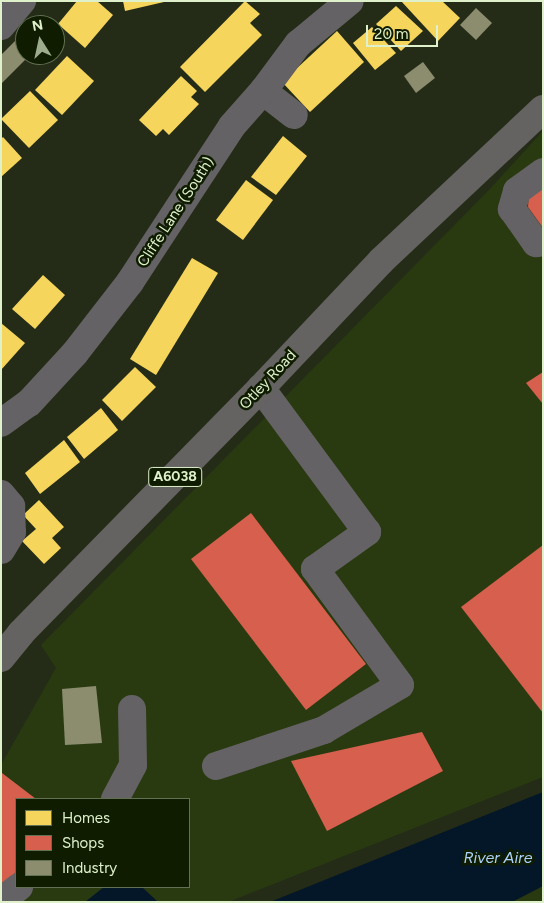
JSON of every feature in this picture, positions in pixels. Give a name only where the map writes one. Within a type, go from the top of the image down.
[{"type":"main road","name":"Otley Road","points":[[1,658],[381,261],[543,109]]},
{"type":"street","points":[[1,26],[22,1]]},
{"type":"street","name":"Cliffe Lane (South)","points":[[1,423],[29,403],[75,353],[130,282],[232,126],[263,91],[298,44],[350,1]]},
{"type":"street","points":[[263,91],[294,115]]},
{"type":"street","points":[[543,172],[517,191],[512,209],[536,243],[543,242]]},
{"type":"street","points":[[216,766],[324,730],[400,686],[315,569],[367,532],[261,388]]},
{"type":"street","points":[[1,494],[11,506],[12,532],[1,550]]},
{"type":"street","points":[[116,798],[133,765],[132,709]]},
{"type":"street","points":[[1,901],[18,888]]},
{"type":"shaded area","points":[[543,131],[543,777],[228,902],[1,902],[1,765],[56,668],[41,645],[489,190]]},
{"type":"shaded area","points":[[543,886],[543,902],[512,902]]},
{"type":"water","name":"River Aire","points":[[543,792],[543,886],[512,902],[270,902]]},
{"type":"water","points":[[103,888],[143,888],[158,902],[85,902]]},
{"type":"building: Homes","points":[[77,1],[97,1],[113,15],[85,48],[65,30],[65,16]]},
{"type":"building: Homes","points":[[123,1],[164,1],[164,2],[125,11]]},
{"type":"building: Homes","points":[[245,1],[260,14],[250,23],[262,35],[205,92],[180,67]]},
{"type":"building: Homes","points":[[401,1],[442,1],[460,18],[438,41]]},
{"type":"building: Homes","points":[[396,6],[423,31],[401,51],[376,24]]},
{"type":"building: Homes","points":[[372,27],[396,53],[375,70],[353,43]]},
{"type":"building: Homes","points":[[337,31],[364,62],[310,112],[282,82]]},
{"type":"building: Homes","points":[[67,56],[94,81],[62,115],[35,90],[59,65],[65,65]]},
{"type":"building: Homes","points":[[181,76],[197,91],[191,97],[199,104],[169,135],[163,129],[156,136],[139,120]]},
{"type":"building: Homes","points":[[30,91],[58,120],[29,148],[1,119]]},
{"type":"building: Homes","points":[[283,136],[307,156],[276,195],[251,177]]},
{"type":"building: Homes","points":[[3,137],[22,158],[1,177],[1,139]]},
{"type":"building: Homes","points":[[246,180],[273,200],[243,240],[216,220]]},
{"type":"building: Homes","points":[[192,258],[218,273],[156,375],[130,359]]},
{"type":"building: Homes","points":[[43,275],[65,295],[35,329],[12,309]]},
{"type":"building: Homes","points":[[1,323],[25,343],[1,370]]},
{"type":"building: Homes","points":[[135,367],[156,387],[122,421],[102,400]]},
{"type":"building: Homes","points":[[101,408],[118,430],[84,459],[67,437]]},
{"type":"building: Homes","points":[[64,440],[80,462],[40,494],[25,473]]},
{"type":"building: Homes","points":[[39,500],[64,527],[52,538],[61,548],[44,564],[22,541],[36,529],[23,515]]},
{"type":"building: Shops","points":[[543,183],[543,228],[528,207],[529,192]]},
{"type":"building: Shops","points":[[543,372],[543,404],[526,383]]},
{"type":"building: Shops","points":[[251,513],[366,664],[306,710],[191,559]]},
{"type":"building: Shops","points":[[543,545],[543,713],[461,607]]},
{"type":"building: Shops","points":[[422,732],[443,771],[327,831],[291,761]]},
{"type":"building: Shops","points":[[2,773],[35,798],[15,798],[15,873],[1,887]]},
{"type":"building: Industry","points":[[476,8],[492,23],[476,40],[460,25]]},
{"type":"building: Industry","points":[[15,41],[15,65],[20,65],[1,84],[1,55]]},
{"type":"building: Industry","points":[[423,62],[435,78],[416,93],[404,76]]},
{"type":"building: Industry","points":[[96,686],[102,743],[65,745],[62,689]]}]
